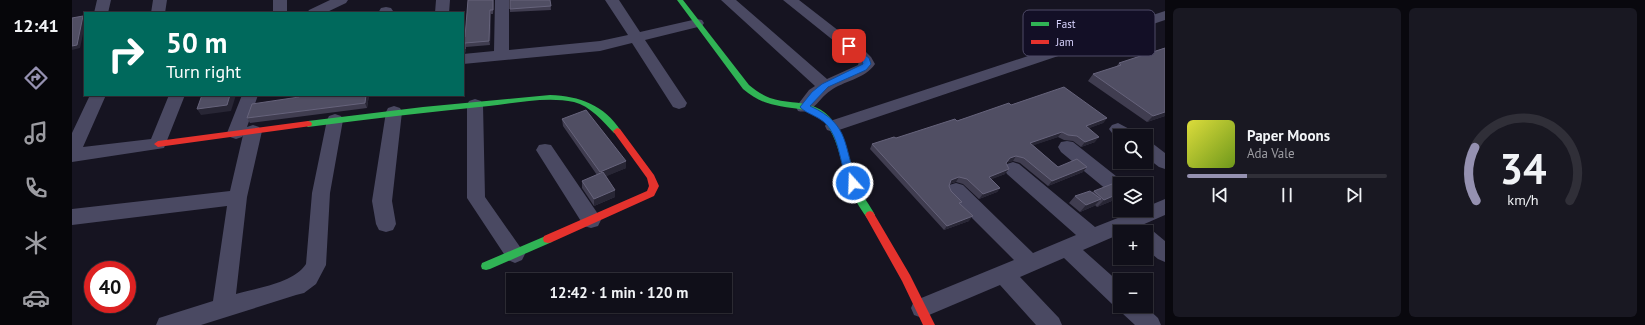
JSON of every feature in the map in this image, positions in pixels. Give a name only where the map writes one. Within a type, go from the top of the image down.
[{"type":"street","points":[[101,12],[104,0]]},
{"type":"street","points":[[158,12],[160,0]]},
{"type":"street","points":[[280,0],[280,12]]},
{"type":"street","points":[[316,12],[341,0]]},
{"type":"street","points":[[442,12],[443,0]]},
{"type":"street","points":[[501,56],[502,0]]},
{"type":"street","points":[[612,0],[679,103]]},
{"type":"street","points":[[680,0],[746,87],[757,97],[766,101],[804,107],[821,114],[833,126],[840,138],[848,172],[858,194],[897,260],[925,316],[1003,274],[1092,237],[1113,232]]},
{"type":"street","points":[[728,0],[825,86]]},
{"type":"street","points":[[790,0],[866,60],[867,64],[863,68],[825,86],[815,94],[804,107]]},
{"type":"street","points":[[1155,18],[1165,15]]},
{"type":"street","points":[[464,59],[573,49],[637,38],[697,23]]},
{"type":"street","points":[[833,126],[1042,56]]},
{"type":"street","points":[[72,151],[98,96]]},
{"type":"street","points":[[158,144],[177,96]]},
{"type":"street","points":[[223,309],[238,196],[244,132],[250,96]]},
{"type":"street","points":[[72,155],[394,112],[531,100],[564,100],[581,102],[596,109],[610,122],[651,177],[654,186],[651,193],[486,266]]},
{"type":"street","points":[[475,105],[476,198],[515,254]]},
{"type":"street","points":[[386,224],[382,201],[394,112]]},
{"type":"street","points":[[167,325],[296,286],[309,277],[316,265],[321,193],[335,120]]},
{"type":"street","points":[[1067,147],[1113,184]]},
{"type":"street","points":[[545,150],[591,220]]},
{"type":"street","points":[[1153,153],[1165,162]]},
{"type":"street","points":[[1013,168],[1092,237]]},
{"type":"street","points":[[956,190],[1030,263]]},
{"type":"street","points":[[72,217],[238,196]]},
{"type":"street","points":[[1136,225],[1145,217]]},
{"type":"street","points":[[1153,243],[1165,252]]},
{"type":"street","points":[[1067,248],[1113,291]]},
{"type":"street","points":[[1003,274],[1051,325]]},
{"type":"street","points":[[1137,313],[1150,325]]},
{"type":"building","points":[[468,0],[493,0],[493,10],[490,10],[489,41],[465,43],[464,49]]},
{"type":"building","points":[[510,0],[550,0],[551,6],[510,9]]},
{"type":"building","points":[[83,16],[77,45],[72,46],[72,18]]},
{"type":"building","points":[[1165,48],[1165,112],[1153,116],[1093,74],[1121,65],[1119,63],[1140,56],[1155,56],[1155,51]]},
{"type":"building","points":[[1064,87],[1107,118],[1086,126],[1099,137],[1085,142],[1077,136],[1068,135],[1062,132],[1030,143],[1058,167],[1077,159],[1087,167],[1052,181],[1024,158],[1016,156],[1010,158],[1006,163],[1009,169],[989,177],[1000,188],[983,194],[967,179],[959,177],[951,180],[949,186],[951,191],[962,202],[959,203],[973,216],[947,226],[872,144],[955,119],[957,121],[1009,103],[1011,105]]},
{"type":"building","points":[[202,96],[230,96],[227,105],[197,109]]},
{"type":"building","points":[[366,96],[365,103],[247,118],[252,104],[299,97]]},
{"type":"building","points":[[586,110],[626,161],[600,172],[562,119]]},
{"type":"building","points":[[603,172],[615,190],[594,199],[582,181]]},
{"type":"building","points":[[1113,185],[1113,196],[1104,200],[1094,191]]},
{"type":"building","points":[[1090,191],[1101,199],[1086,205],[1075,196]]},
{"type":"traffic: fast","points":[[680,0],[746,87],[756,95],[766,100],[775,103],[804,107],[822,115],[829,121],[838,136],[848,171],[855,188],[870,215]]},
{"type":"traffic: fast","points":[[308,124],[525,99],[562,98],[582,102],[601,115],[617,131]]},
{"type":"traffic: fast","points":[[486,266],[548,239]]},
{"type":"traffic: jam","points":[[158,144],[308,124]]},
{"type":"traffic: jam","points":[[548,239],[651,193],[654,186],[651,177],[617,131]]},
{"type":"traffic: jam","points":[[870,215],[906,278],[929,325]]},
{"type":"route","points":[[849,46],[866,60],[867,64],[863,68],[825,86],[815,94],[804,107],[821,114],[833,126],[840,138],[848,172],[853,183]]}]
